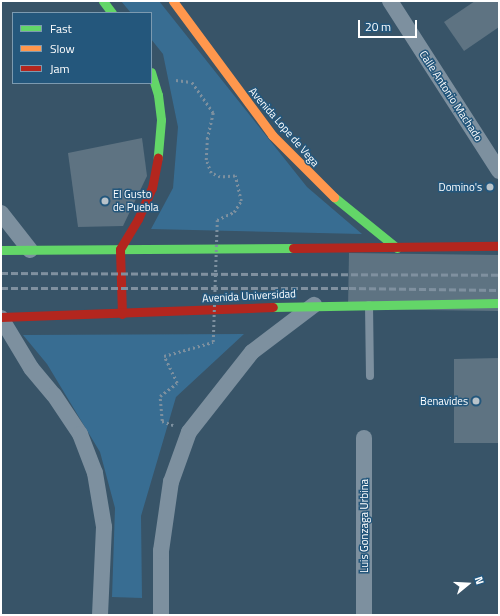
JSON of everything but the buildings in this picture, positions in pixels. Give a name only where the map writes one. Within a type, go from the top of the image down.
[{"type":"main road","points":[[103,1],[111,12]]},
{"type":"main road","name":"Avenida Lope de Vega","points":[[174,1],[272,135],[345,208],[397,248]]},
{"type":"main road","points":[[122,314],[120,250],[138,218],[152,188],[159,153],[161,120],[158,95],[152,75]]},
{"type":"main road","points":[[1,250],[499,246]]},
{"type":"main road","name":"Avenida Universidad","points":[[1,318],[314,305],[499,303]]},
{"type":"street","name":"Calle Antonio Machado","points":[[394,3],[499,171]]},
{"type":"street","points":[[1,213],[30,250]]},
{"type":"street","points":[[161,615],[161,550],[171,482],[189,432],[252,352],[314,305]]},
{"type":"street","points":[[1,318],[31,368],[54,395],[80,434],[95,473],[104,527],[100,615]]},
{"type":"street","name":"Luis Gonzaga Urbina","points":[[364,438],[364,615]]},
{"type":"lane","points":[[369,304],[370,376]]},
{"type":"path","points":[[162,421],[160,396],[177,383],[164,356],[213,342],[217,220],[234,212],[241,201],[235,176],[220,177],[211,173],[206,160],[207,139],[213,113],[191,82]]},
{"type":"shaded area","points":[[121,1],[159,1],[307,187],[362,234],[151,229],[173,188],[178,127],[163,54],[152,40],[152,12],[130,12]]},
{"type":"shaded area","points":[[244,334],[176,397],[141,516],[142,598],[112,597],[115,508],[100,452],[47,364],[23,335]]},
{"type":"railway","points":[[1,273],[499,275]]},
{"type":"railway","points":[[1,288],[349,288],[499,290]]},
{"type":"traffic: fast","points":[[103,1],[111,12]]},
{"type":"traffic: fast","points":[[152,75],[158,95],[161,120],[158,158]]},
{"type":"traffic: fast","points":[[334,197],[397,248]]},
{"type":"traffic: fast","points":[[1,250],[293,248]]},
{"type":"traffic: fast","points":[[273,307],[499,303]]},
{"type":"traffic: slow","points":[[173,1],[272,135],[334,197]]},
{"type":"traffic: jam","points":[[122,314],[120,249],[138,219],[152,188],[158,158]]},
{"type":"traffic: jam","points":[[293,248],[499,246]]},
{"type":"traffic: jam","points":[[1,317],[273,307]]},
{"type":"place","name":"Domino's","points":[[490,187]]},
{"type":"place","name":"El Gusto de Puebla","points":[[105,201]]},
{"type":"place","name":"Benavides","points":[[476,401]]}]
